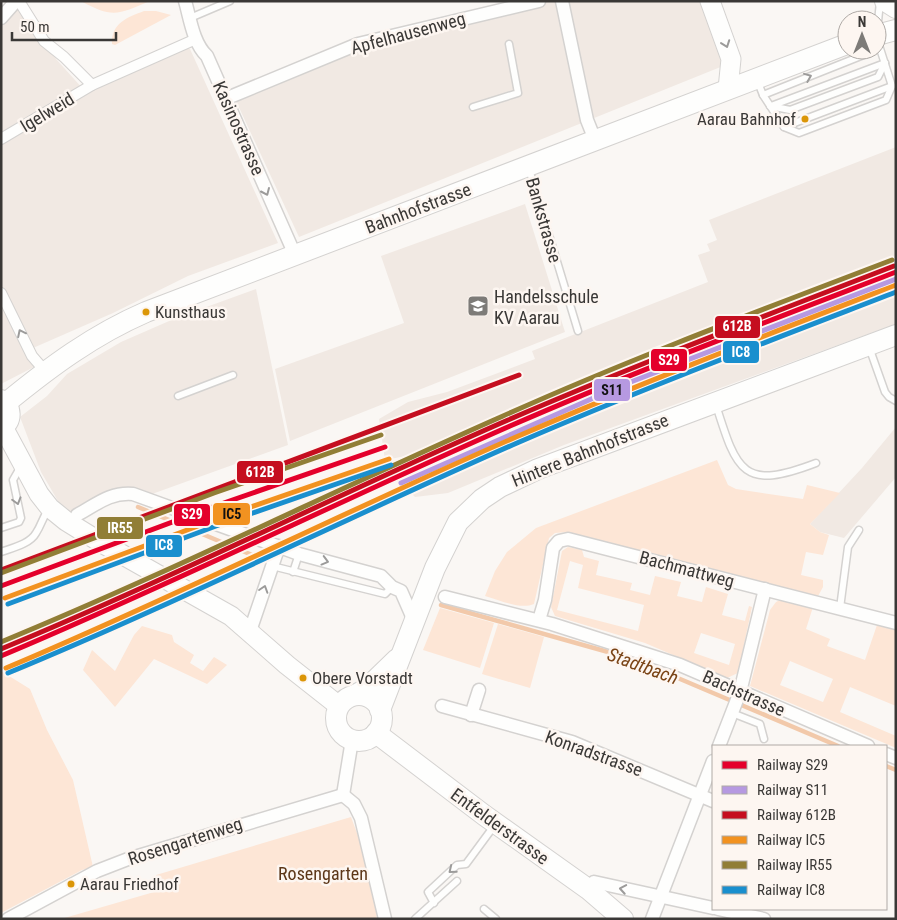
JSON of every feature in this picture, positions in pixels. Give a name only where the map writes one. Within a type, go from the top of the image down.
[{"type":"main road","points":[[710,1],[731,59],[728,89]]},
{"type":"main road","points":[[885,1],[896,8]]},
{"type":"main road","name":"Bahnhofstrasse","points":[[4,402],[95,337],[133,317],[728,89],[760,86],[837,49]]},
{"type":"main road","name":"Hintere Bahnhofstrasse","points":[[380,710],[435,568],[458,522],[482,499],[500,486],[538,468],[715,401],[886,342]]},
{"type":"main road","points":[[4,402],[10,414],[8,422],[2,427],[39,494],[50,508],[83,531],[223,611],[250,631],[287,665],[347,700],[368,697],[380,710],[382,722],[376,733],[368,739],[352,740],[340,732],[336,719],[347,700],[366,689],[400,656]]},
{"type":"main road","name":"Entfelderstrasse","points":[[376,733],[588,889],[623,919]]},
{"type":"street","points":[[1,18],[17,1]]},
{"type":"street","name":"Igelweid","points":[[17,1],[44,41],[64,57],[92,85]]},
{"type":"street","name":"Kasinostrasse","points":[[184,1],[196,39],[207,56],[295,256]]},
{"type":"street","name":"Apfelhausenweg","points":[[226,99],[358,44],[503,13],[539,1]]},
{"type":"street","points":[[562,1],[587,120],[595,140]]},
{"type":"street","name":"Igelweid","points":[[1,139],[92,85],[196,39]]},
{"type":"street","points":[[1,293],[32,356],[46,371]]},
{"type":"street","points":[[76,515],[100,500],[119,493],[133,494],[299,554],[381,576],[392,587],[401,591],[415,623]]},
{"type":"street","name":"Bachmattweg","points":[[539,620],[545,600],[553,548],[559,541],[568,539],[896,623]]},
{"type":"street","points":[[250,631],[279,546]]},
{"type":"street","points":[[719,745],[735,704],[765,589]]},
{"type":"street","name":"Bachstrasse","points":[[445,597],[539,620],[680,665],[735,704],[865,745]]},
{"type":"street","points":[[471,715],[479,690]]},
{"type":"street","name":"Konradstrasse","points":[[442,706],[572,742],[712,801]]},
{"type":"street","points":[[352,740],[343,795],[354,804],[361,818],[386,919]]},
{"type":"street","points":[[652,919],[712,764]]},
{"type":"street","name":"Rosengartenweg","points":[[8,919],[97,871],[128,859],[343,795]]},
{"type":"street","points":[[588,889],[594,882],[712,908]]},
{"type":"street","points":[[723,910],[764,919]]},
{"type":"lane","points":[[190,18],[230,1]]},
{"type":"lane","points":[[473,107],[518,93],[508,44]]},
{"type":"lane","points":[[837,60],[760,86],[784,127],[800,133],[886,100],[892,86],[884,60]]},
{"type":"lane","points":[[770,106],[885,63]]},
{"type":"lane","points":[[770,106],[790,110],[878,77],[885,63]]},
{"type":"lane","points":[[784,127],[892,86]]},
{"type":"lane","name":"Bankstrasse","points":[[528,166],[578,331]]},
{"type":"lane","points":[[886,342],[885,392],[888,397],[896,401]]},
{"type":"lane","points":[[178,396],[233,376]]},
{"type":"lane","points":[[715,401],[736,461],[748,472],[765,476],[786,475],[816,463]]},
{"type":"lane","points":[[1,528],[19,522],[21,518],[13,480],[22,463]]},
{"type":"lane","points":[[1,552],[22,544],[36,534],[41,518],[50,508]]},
{"type":"lane","points":[[840,608],[848,547],[859,530]]},
{"type":"lane","points":[[293,572],[299,554]]},
{"type":"lane","points":[[272,566],[385,594],[392,587]]},
{"type":"lane","points":[[735,704],[760,724],[764,739]]},
{"type":"lane","points":[[434,903],[428,892],[457,865],[466,864],[496,823]]},
{"type":"lane","points":[[415,919],[434,903],[456,880]]},
{"type":"lane","points":[[484,909],[496,919]]},
{"type":"shaded area","points":[[16,1],[56,59],[84,90],[184,47],[190,49],[278,243],[188,276],[113,313],[33,348],[34,367],[1,384],[1,18]]},
{"type":"shaded area","points":[[539,1],[704,1],[728,64],[299,237],[236,101],[326,57]]},
{"type":"shaded area","points":[[896,147],[896,324],[564,445],[448,493],[415,497],[393,475],[411,455],[385,460],[379,419],[408,402],[447,392],[535,359],[532,351],[708,282],[698,255],[710,251],[707,244],[717,240],[709,220]]},
{"type":"shaded area","name":"Handelsschule KV Aarau","points":[[525,204],[565,332],[290,441],[275,369],[404,323],[381,256]]},
{"type":"shaded area","points":[[256,289],[288,445],[152,494],[119,493],[65,513],[41,472],[20,417],[47,396],[67,374],[121,342],[176,318]]},
{"type":"shaded area","points":[[896,427],[896,477],[844,538],[820,532],[810,524],[862,468]]},
{"type":"green space","points":[[81,1],[150,1],[116,13],[92,7]]},
{"type":"green space","points":[[144,11],[156,11],[171,15],[115,45],[112,44],[112,37],[117,26]]},
{"type":"green space","points":[[717,460],[728,485],[736,489],[803,499],[807,485],[840,493],[810,524],[820,532],[829,535],[823,555],[806,552],[801,575],[823,580],[823,587],[817,598],[567,532],[555,533],[549,538],[534,604],[529,606],[516,605],[485,596],[495,571],[507,552],[536,528]]},
{"type":"green space","points":[[568,547],[582,550],[584,557],[599,561],[596,575],[632,583],[630,590],[650,595],[655,576],[681,582],[677,596],[702,602],[706,587],[728,594],[722,615],[745,621],[749,606],[752,607],[738,673],[727,678],[645,643],[555,616],[551,607],[562,551]],"holes":[[[570,561],[583,565],[578,588],[644,605],[638,631],[557,610]],[[701,633],[735,644],[729,665],[694,653]]]},
{"type":"green space","points":[[782,599],[813,607],[806,629],[830,639],[827,646],[865,660],[877,625],[896,630],[896,706],[850,687],[840,712],[896,736],[896,748],[750,686],[770,610],[776,602]],"holes":[[[790,661],[833,679],[823,702],[780,685]]]},
{"type":"green space","points":[[440,608],[494,623],[480,668],[423,650]]},
{"type":"green space","points":[[498,624],[544,637],[530,688],[482,674]]},
{"type":"green space","points":[[142,626],[172,635],[174,642],[194,655],[190,663],[203,671],[214,657],[227,665],[207,684],[154,659],[115,707],[83,670],[92,650],[115,671],[134,635]]},
{"type":"green space","points":[[1,671],[30,689],[47,730],[73,780],[93,867],[82,870],[1,913]]},
{"type":"green space","name":"Rosengarten","points":[[351,817],[370,868],[377,919],[61,919],[161,890],[156,875]]},
{"type":"waterway","name":"Stadtbach","points":[[138,507],[257,557]]},
{"type":"waterway","name":"Stadtbach","points":[[441,605],[633,659],[836,745]]},
{"type":"waterway","name":"Stadtbach","points":[[887,766],[896,770]]},
{"type":"rail line","name":"IR55","points":[[1,642],[128,588],[551,395],[696,335],[892,260]]},
{"type":"rail line","name":"612B","points":[[1,649],[129,594],[508,420],[652,360],[894,266]]},
{"type":"rail line","name":"S29","points":[[1,656],[65,629],[510,426],[702,347],[896,272]]},
{"type":"rail line","name":"S11","points":[[401,483],[623,385],[896,279]]},
{"type":"rail line","name":"IC5","points":[[6,668],[134,612],[516,437],[658,378],[896,285]]},
{"type":"rail line","name":"IC8","points":[[8,673],[136,618],[517,443],[658,384],[896,292]]},
{"type":"rail line","name":"612B","points":[[1,570],[519,375]]},
{"type":"rail line","name":"IR55","points":[[1,573],[214,493],[381,435]]},
{"type":"rail line","name":"S29","points":[[1,586],[218,505],[385,447]]},
{"type":"rail line","name":"IC5","points":[[5,598],[222,517],[389,459]]},
{"type":"rail line","name":"IC8","points":[[8,604],[224,523],[391,465]]},
{"type":"place","name":"Aarau Bahnhof","points":[[805,119]]},
{"type":"place","name":"Handelsschule KV Aarau","points":[[478,306]]},
{"type":"place","name":"Kunsthaus","points":[[146,312]]},
{"type":"place","name":"Obere Vorstadt","points":[[303,678]]},
{"type":"place","name":"Aarau Friedhof","points":[[71,884]]}]
